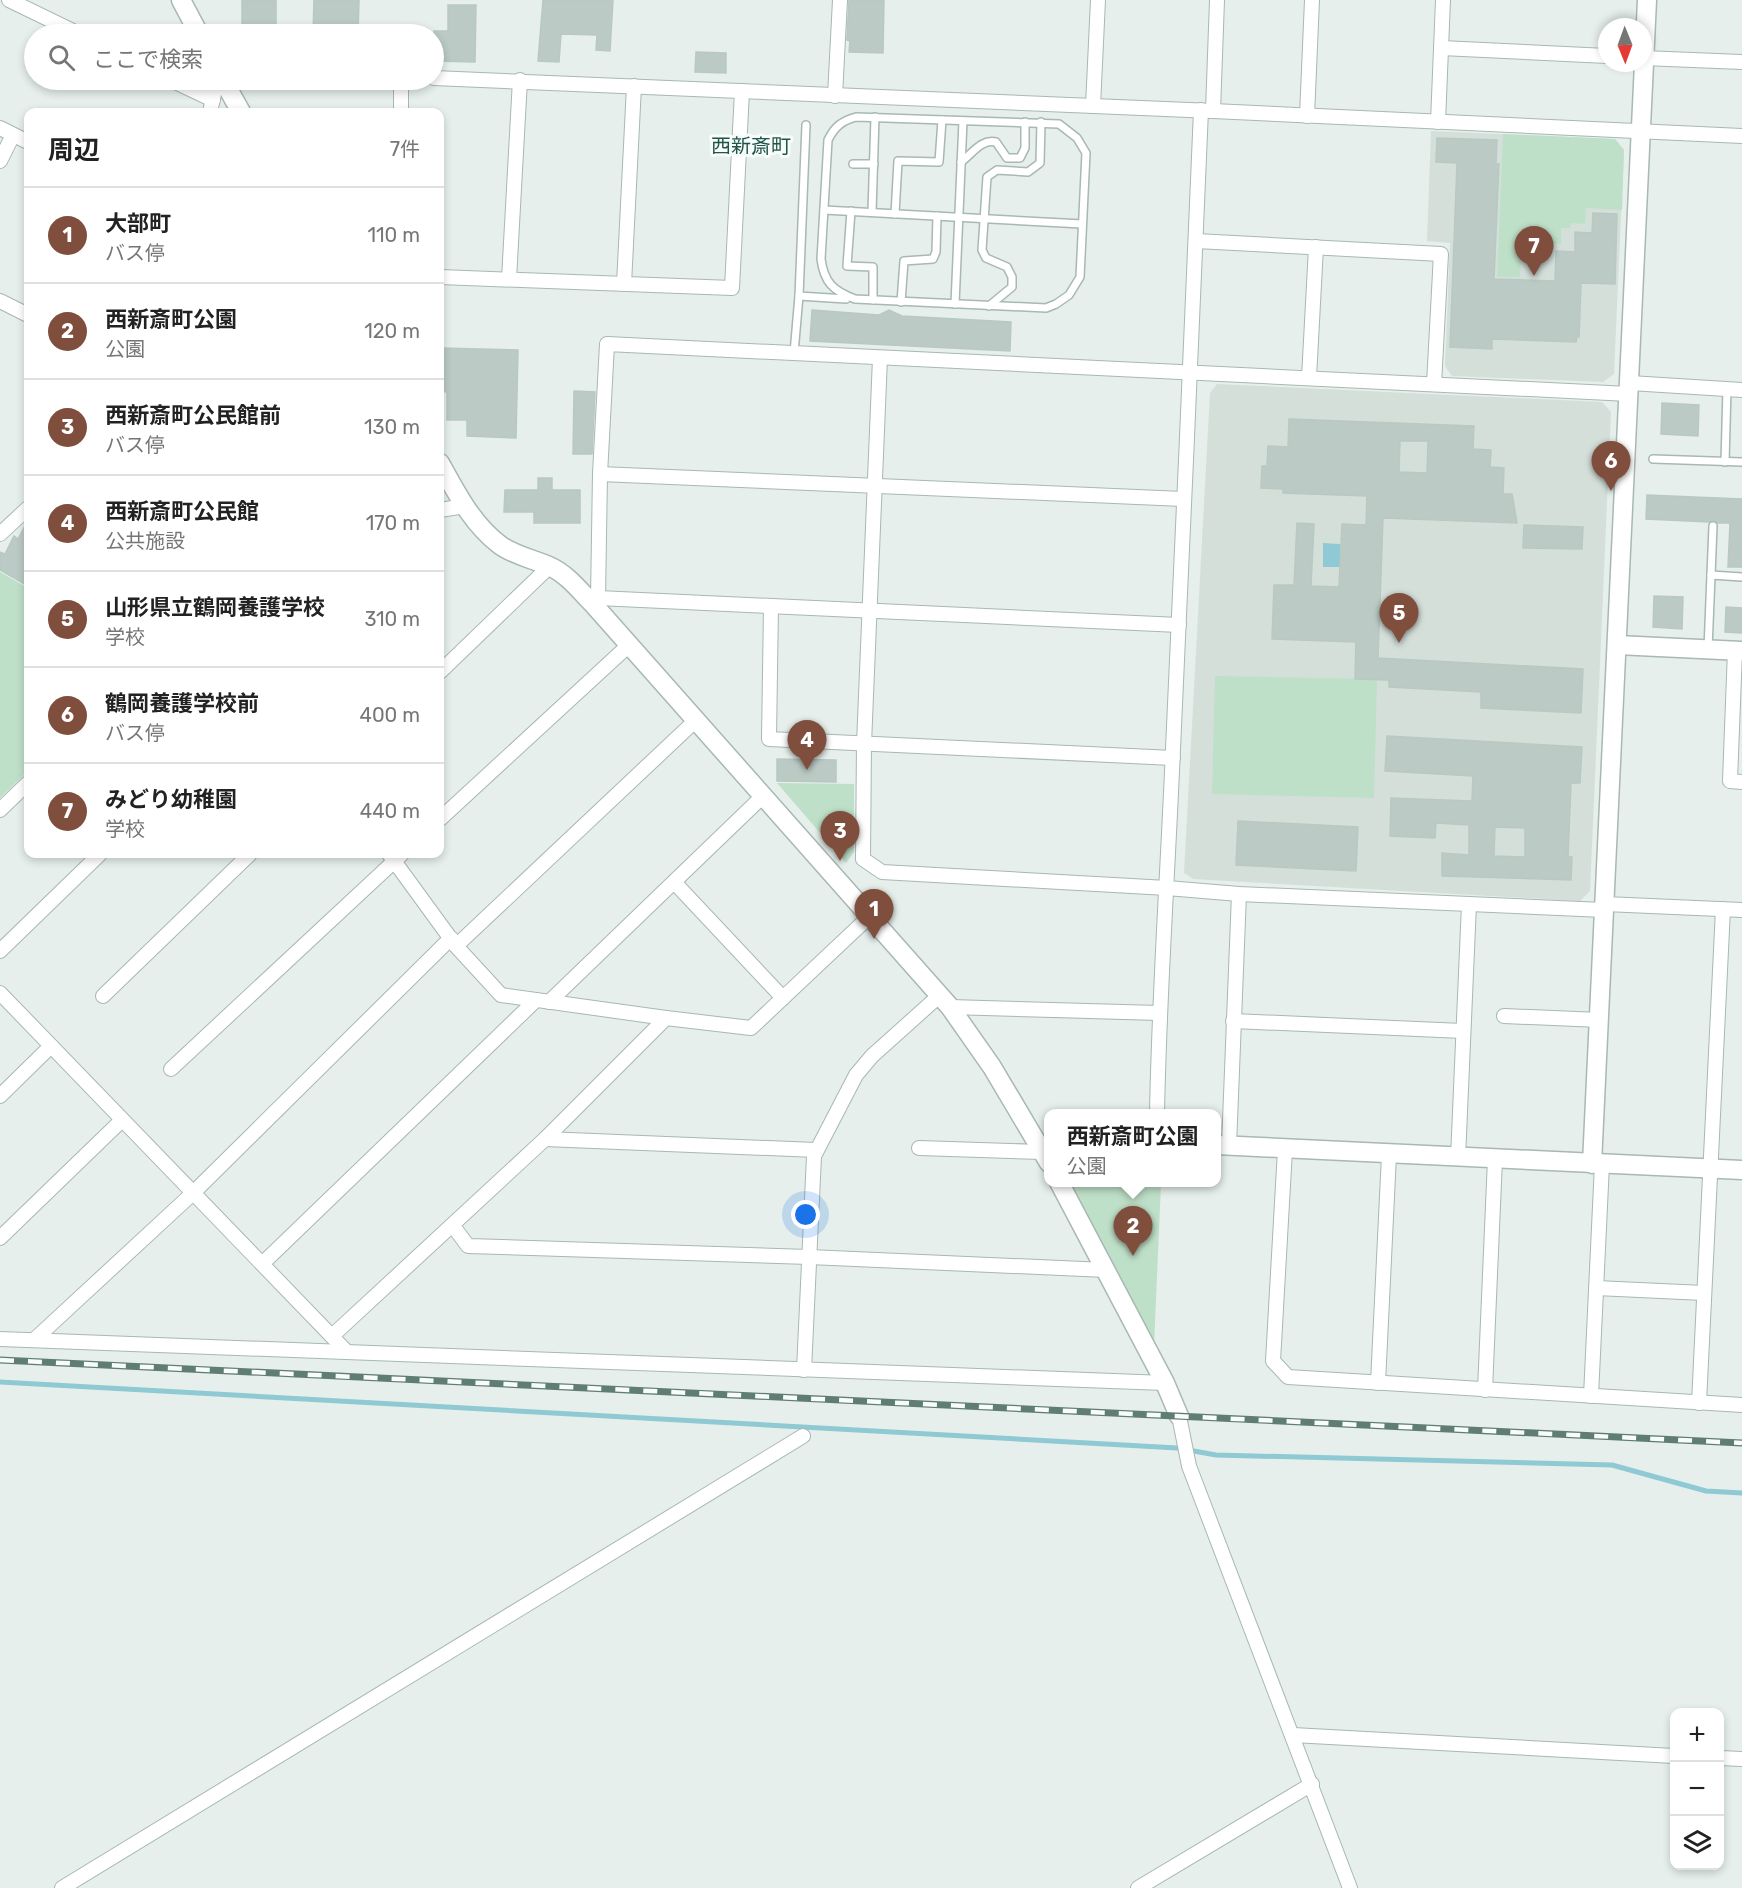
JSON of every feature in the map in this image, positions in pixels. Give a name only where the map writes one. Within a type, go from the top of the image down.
[{"type":"street","points":[[9,0],[58,24]]},
{"type":"street","points":[[181,0],[194,24]]},
{"type":"street","points":[[835,96],[840,0]]},
{"type":"street","points":[[1093,106],[1098,0]]},
{"type":"street","points":[[1157,1109],[1159,1013],[1167,888],[1196,241],[1217,0]]},
{"type":"street","points":[[1307,116],[1311,0]]},
{"type":"street","points":[[1438,122],[1443,0]]},
{"type":"street","points":[[1646,18],[1647,0]]},
{"type":"street","points":[[1441,48],[1598,56]]},
{"type":"street","points":[[1652,58],[1742,62]]},
{"type":"street","points":[[1591,1396],[1596,1288],[1600,1020],[1643,72]]},
{"type":"street","points":[[444,78],[1207,110],[1742,136]]},
{"type":"street","points":[[509,279],[520,80]]},
{"type":"street","points":[[624,284],[634,86]]},
{"type":"street","points":[[187,90],[212,106],[215,90]]},
{"type":"street","points":[[229,90],[239,108]]},
{"type":"street","points":[[400,108],[401,90]]},
{"type":"street","points":[[444,277],[732,288],[742,91]]},
{"type":"street","points":[[0,128],[24,140]]},
{"type":"street","points":[[0,161],[13,135]]},
{"type":"street","points":[[1196,241],[1441,254],[1434,384]]},
{"type":"street","points":[[1309,378],[1316,247]]},
{"type":"street","points":[[0,301],[24,313]]},
{"type":"street","points":[[596,601],[607,344],[1434,384],[1742,390]]},
{"type":"street","points":[[880,358],[864,744],[863,859],[882,872],[1239,894],[1742,910]]},
{"type":"street","points":[[444,470],[465,506],[480,526],[501,545],[530,560],[550,566],[596,601],[629,645],[945,1001],[983,1052],[1044,1147]]},
{"type":"street","points":[[600,474],[1183,499]]},
{"type":"street","points":[[444,509],[465,506]]},
{"type":"street","points":[[0,534],[24,512]]},
{"type":"street","points":[[444,668],[550,566]]},
{"type":"street","points":[[596,601],[771,606],[1179,625]]},
{"type":"street","points":[[771,606],[769,739],[1173,758]]},
{"type":"street","points":[[444,815],[629,645]]},
{"type":"street","points":[[1617,645],[1739,651],[1737,735],[1730,781],[1742,782]]},
{"type":"street","points":[[34,1340],[193,1193],[454,942],[696,720]]},
{"type":"street","points":[[0,810],[24,787]]},
{"type":"street","points":[[262,1264],[542,1001],[674,882],[763,796]]},
{"type":"street","points":[[0,951],[96,858]]},
{"type":"street","points":[[104,996],[246,858]]},
{"type":"street","points":[[171,1069],[393,858]]},
{"type":"street","points":[[396,858],[454,942],[501,994],[666,1018],[751,1028],[870,916]]},
{"type":"street","points":[[674,882],[783,998]]},
{"type":"street","points":[[1239,894],[1233,1021],[1223,1146],[1742,1170]]},
{"type":"street","points":[[1458,1158],[1469,903]]},
{"type":"street","points":[[1699,1403],[1723,909]]},
{"type":"street","points":[[0,993],[347,1352]]},
{"type":"street","points":[[804,1370],[814,1156],[856,1075],[872,1056],[945,1001],[1159,1013]]},
{"type":"street","points":[[1504,1016],[1600,1020]]},
{"type":"street","points":[[332,1336],[545,1139],[666,1018]]},
{"type":"street","points":[[1233,1021],[1463,1031]]},
{"type":"street","points":[[0,1096],[51,1046]]},
{"type":"street","points":[[0,1238],[122,1120]]},
{"type":"street","points":[[545,1139],[816,1150]]},
{"type":"street","points":[[919,1148],[1044,1147]]},
{"type":"street","points":[[1285,1150],[1272,1361],[1288,1377],[1742,1405]]},
{"type":"street","points":[[1378,1383],[1389,1155]]},
{"type":"street","points":[[1485,1389],[1495,1159]]},
{"type":"street","points":[[1062,1187],[1165,1383],[1179,1416],[1189,1466],[1350,1888]]},
{"type":"street","points":[[453,1226],[468,1246],[809,1257],[1106,1270]]},
{"type":"street","points":[[1596,1288],[1704,1293]]},
{"type":"street","points":[[0,1339],[1165,1383]]},
{"type":"street","points":[[62,1888],[803,1436]]},
{"type":"street","points":[[1293,1735],[1670,1756]]},
{"type":"street","points":[[1724,1758],[1742,1759]]},
{"type":"street","points":[[1138,1888],[1312,1784]]},
{"type":"lane","points":[[799,296],[901,302],[1046,308],[1056,304],[1069,295],[1080,277],[1086,153],[1077,138],[1059,124],[1041,122],[856,117],[845,120],[835,127],[828,140],[821,259],[828,282],[838,293],[855,299]]},
{"type":"lane","points":[[872,212],[875,117]]},
{"type":"lane","points":[[895,214],[898,161],[939,162],[942,120]]},
{"type":"lane","points":[[955,304],[963,121]]},
{"type":"lane","points":[[961,162],[980,144],[989,141],[996,142],[1007,158],[1020,158],[1025,148],[1025,122]]},
{"type":"lane","points":[[989,306],[1012,287],[1012,277],[1007,267],[986,258],[982,249],[987,177],[997,170],[1028,172],[1040,163],[1041,122]]},
{"type":"lane","points":[[794,353],[799,296],[806,125]]},
{"type":"lane","points":[[853,164],[874,164]]},
{"type":"lane","points":[[824,210],[1082,224]]},
{"type":"lane","points":[[851,211],[847,266],[873,267],[873,300]]},
{"type":"lane","points":[[901,302],[904,261],[933,259],[936,252],[937,216]]},
{"type":"lane","points":[[1725,462],[1727,389]]},
{"type":"lane","points":[[1653,459],[1742,462]]},
{"type":"lane","points":[[1708,649],[1713,526]]},
{"type":"lane","points":[[1712,576],[1742,577]]},
{"type":"shaded area","points":[[1431,131],[1615,139],[1624,150],[1614,374],[1603,382],[1452,376],[1445,366],[1450,243],[1427,241]]},
{"type":"shaded area","points":[[1217,384],[1602,402],[1611,412],[1590,891],[1580,901],[1193,879],[1184,873],[1210,393]]},
{"type":"green space","points":[[1503,134],[1615,139],[1624,150],[1622,210],[1586,208],[1585,224],[1571,223],[1570,228],[1561,228],[1561,244],[1553,244],[1553,248],[1543,248],[1543,253],[1534,252],[1533,257],[1521,257],[1520,277],[1497,277]]},
{"type":"green space","points":[[0,572],[24,586],[24,775],[0,798]]},
{"type":"green space","points":[[1215,676],[1377,679],[1374,798],[1212,794]]},
{"type":"green space","points":[[777,783],[854,784],[854,852],[846,863]]},
{"type":"green space","points":[[1072,1187],[1161,1187],[1154,1346]]},
{"type":"water","points":[[1323,543],[1340,544],[1340,567],[1323,567]]},
{"type":"building","points":[[242,0],[276,0],[276,24],[242,24]]},
{"type":"building","points":[[314,0],[359,0],[358,24],[313,24]]},
{"type":"building","points":[[543,0],[613,0],[610,51],[596,50],[597,35],[561,34],[559,62],[538,61]]},
{"type":"building","points":[[849,0],[884,0],[883,53],[849,52],[850,41],[847,40]]},
{"type":"building","points":[[448,5],[476,5],[475,62],[444,61],[444,31],[448,31]]},
{"type":"building","points":[[696,52],[726,53],[726,73],[695,72]]},
{"type":"building","points":[[1437,138],[1497,140],[1496,164],[1499,164],[1494,279],[1555,281],[1556,251],[1575,252],[1575,232],[1592,233],[1593,213],[1617,214],[1615,284],[1581,283],[1579,337],[1576,342],[1492,339],[1492,349],[1450,347],[1457,163],[1436,162]]},
{"type":"building","points":[[812,310],[879,315],[889,310],[902,316],[1011,322],[1010,351],[810,341]]},
{"type":"building","points":[[444,348],[518,350],[516,438],[467,436],[467,420],[447,420],[447,392],[444,392]]},
{"type":"building","points":[[574,391],[595,392],[592,454],[573,454]]},
{"type":"building","points":[[1662,403],[1699,405],[1698,436],[1661,434]]},
{"type":"building","points":[[1289,419],[1474,426],[1473,449],[1491,450],[1490,467],[1504,468],[1503,494],[1512,494],[1517,523],[1383,518],[1378,658],[1583,669],[1581,713],[1481,708],[1481,692],[1389,687],[1389,680],[1355,679],[1356,642],[1272,639],[1274,585],[1294,585],[1297,523],[1314,524],[1311,586],[1339,587],[1342,524],[1366,525],[1367,496],[1283,493],[1283,489],[1261,488],[1262,466],[1267,466],[1268,446],[1288,447]],"holes":[[[1400,441],[1428,441],[1427,473],[1399,472]]]},
{"type":"building","points":[[538,478],[552,478],[552,490],[580,490],[580,523],[534,523],[534,512],[504,512],[505,490],[538,490]]},
{"type":"building","points":[[1647,495],[1742,499],[1742,567],[1728,567],[1730,523],[1717,523],[1714,520],[1709,522],[1646,519]]},
{"type":"building","points":[[1524,525],[1583,527],[1582,549],[1523,548]]},
{"type":"building","points":[[24,528],[24,584],[0,570],[0,552],[5,554],[14,536],[18,539]]},
{"type":"building","points":[[1654,596],[1683,597],[1682,629],[1653,627]]},
{"type":"building","points":[[1726,607],[1742,608],[1742,633],[1725,632]]},
{"type":"building","points":[[1387,736],[1582,747],[1580,783],[1571,783],[1568,857],[1572,857],[1571,880],[1442,876],[1442,853],[1469,855],[1469,825],[1436,823],[1435,838],[1390,836],[1391,798],[1472,801],[1473,776],[1385,771]],"holes":[[[1495,827],[1525,828],[1525,857],[1494,856]]]},
{"type":"building","points":[[777,759],[836,760],[836,782],[777,781]]},
{"type":"building","points":[[1238,821],[1358,827],[1356,871],[1236,865]]},
{"type":"waterway","points":[[0,1382],[1177,1448],[1216,1455],[1612,1465],[1706,1491],[1742,1493]]},
{"type":"railway","points":[[0,1360],[1742,1443]]},
{"type":"place","name":"みどり幼稚園","points":[[1534,276]]},
{"type":"place","name":"鶴岡養護学校前","points":[[1611,491]]},
{"type":"place","name":"山形県立鶴岡養護学校","points":[[1399,643]]},
{"type":"place","name":"西新斎町公民館","points":[[807,770]]},
{"type":"place","name":"西新斎町公民館前","points":[[840,861]]},
{"type":"place","name":"大部町","points":[[874,939]]},
{"type":"place","name":"西新斎町公園","points":[[1133,1256]]},
{"type":"district","name":"西新斎町","points":[[751,146]]}]
